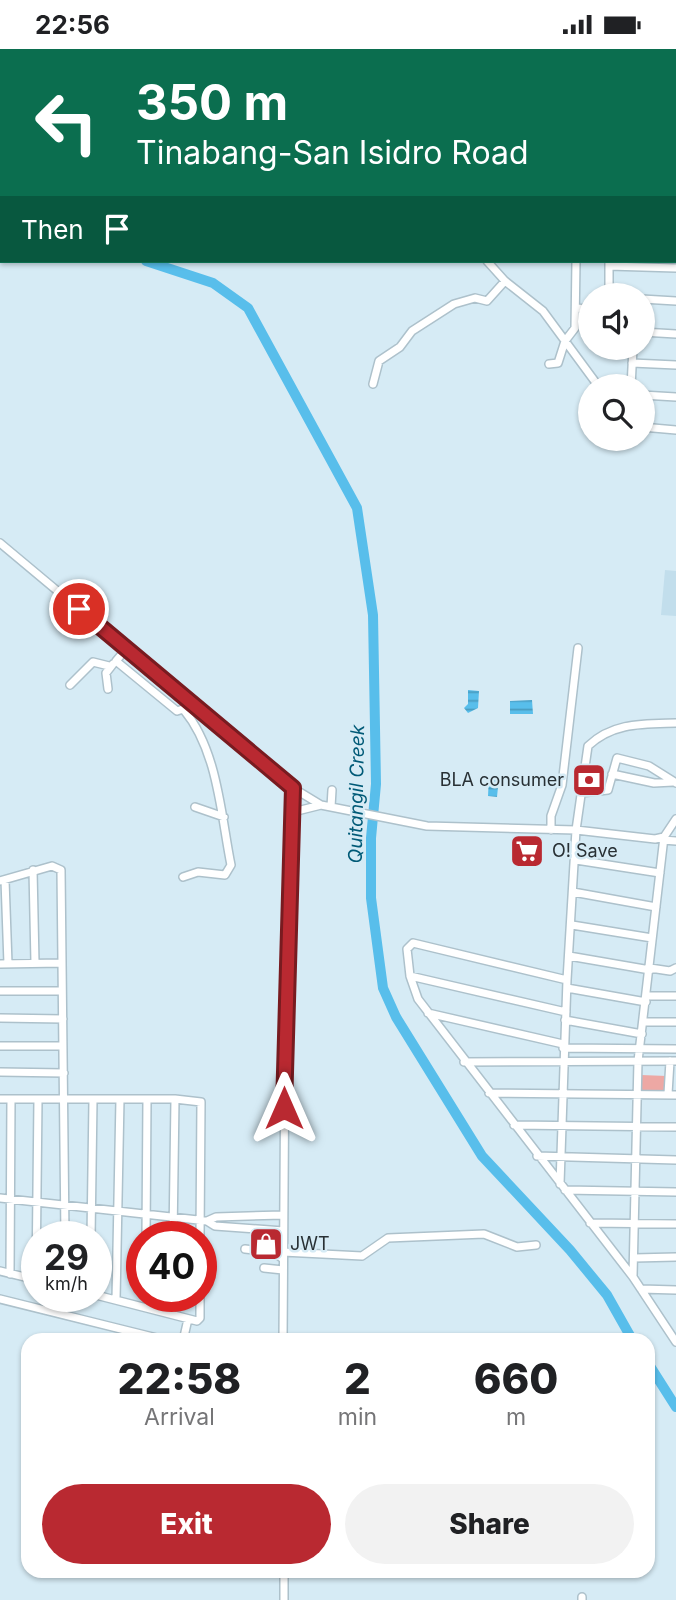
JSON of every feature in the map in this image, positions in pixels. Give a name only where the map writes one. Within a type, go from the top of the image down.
[{"type":"street","points":[[489,263],[505,281],[543,311],[566,338],[590,374]]},
{"type":"street","points":[[549,364],[558,363],[566,338],[575,328],[576,263]]},
{"type":"street","points":[[609,283],[609,263],[676,268]]},
{"type":"street","points":[[373,384],[379,361],[400,347],[412,331],[462,301],[475,297],[487,301],[505,281]]},
{"type":"street","points":[[655,300],[676,301]]},
{"type":"street","points":[[655,333],[676,334]]},
{"type":"street","points":[[632,360],[632,374]]},
{"type":"street","points":[[632,363],[676,365]]},
{"type":"street","points":[[655,396],[676,397]]},
{"type":"street","points":[[655,429],[676,430]]},
{"type":"street","points":[[0,543],[293,788],[321,805],[389,820],[440,827],[576,830],[676,841]]},
{"type":"street","points":[[108,689],[106,673],[127,648]]},
{"type":"street","points":[[551,830],[552,811],[562,785],[578,648]]},
{"type":"street","points":[[70,685],[93,662],[112,664],[177,711],[184,710],[192,703]]},
{"type":"street","points":[[183,877],[198,872],[229,873],[231,865],[224,817],[199,734],[184,710]]},
{"type":"street","points":[[563,1187],[560,1156],[562,1060],[576,830],[588,746],[597,738],[623,726],[676,723]]},
{"type":"street","points":[[581,793],[608,790],[617,758],[649,766],[675,782]]},
{"type":"street","points":[[612,774],[654,783],[675,782]]},
{"type":"street","points":[[283,1333],[285,1043],[293,788]]},
{"type":"street","points":[[331,807],[332,790]]},
{"type":"street","points":[[293,813],[321,805]]},
{"type":"street","points":[[195,807],[224,817]]},
{"type":"street","points":[[633,1277],[638,1061],[663,838],[676,819]]},
{"type":"street","points":[[576,860],[660,873]]},
{"type":"street","points":[[62,963],[4,964],[3,881],[33,870],[55,866],[61,870],[64,1073],[64,1221]]},
{"type":"street","points":[[33,870],[35,963]]},
{"type":"street","points":[[573,892],[656,907]]},
{"type":"street","points":[[572,925],[652,938]]},
{"type":"street","points":[[676,996],[646,999],[567,984],[413,943],[407,949],[410,976],[418,999],[464,1062],[633,1277],[676,1342]]},
{"type":"street","points":[[569,956],[650,969],[670,971],[676,968]]},
{"type":"street","points":[[410,976],[642,1034]]},
{"type":"street","points":[[0,991],[62,991]]},
{"type":"street","points":[[428,1013],[563,1046],[676,1049]]},
{"type":"street","points":[[0,1018],[62,1019]]},
{"type":"street","points":[[644,1022],[676,1021]]},
{"type":"street","points":[[0,1046],[63,1046]]},
{"type":"street","points":[[464,1062],[673,1061],[672,1095],[489,1093]]},
{"type":"street","points":[[0,1072],[64,1073]]},
{"type":"street","points":[[0,1099],[198,1101],[202,1105],[204,1221]]},
{"type":"street","points":[[10,1274],[11,1099]]},
{"type":"street","points":[[37,1221],[38,1099]]},
{"type":"street","points":[[116,1300],[120,1099]]},
{"type":"street","points":[[146,1221],[147,1099]]},
{"type":"street","points":[[173,1219],[175,1099]]},
{"type":"street","points":[[91,1221],[93,1100]]},
{"type":"street","points":[[514,1125],[676,1127]]},
{"type":"street","points":[[537,1156],[676,1160]]},
{"type":"street","points":[[563,1187],[676,1192]]},
{"type":"street","points":[[0,1198],[204,1221],[216,1217],[283,1215]]},
{"type":"street","points":[[590,1223],[676,1224]]},
{"type":"street","points":[[217,1226],[283,1231]]},
{"type":"street","points":[[245,1249],[283,1255],[362,1256],[388,1238],[484,1234],[517,1247],[536,1245]]},
{"type":"street","points":[[634,1258],[676,1257]]},
{"type":"street","points":[[264,1268],[283,1270]]},
{"type":"street","points":[[0,1271],[21,1277]]},
{"type":"street","points":[[641,1289],[676,1290]]},
{"type":"street","points":[[0,1299],[137,1333]]},
{"type":"street","points":[[112,1299],[126,1303]]},
{"type":"street","points":[[162,1312],[199,1320],[199,1312]]},
{"type":"street","points":[[185,1333],[188,1319]]},
{"type":"street","points":[[665,1322],[676,1323]]},
{"type":"street","points":[[284,1578],[284,1600]]},
{"type":"shaded area","points":[[665,570],[676,571],[676,616],[661,615]]},
{"type":"shaded area","points":[[641,1075],[667,1076],[666,1091],[641,1090]]},
{"type":"water","points":[[468,690],[479,691],[478,708],[468,713],[464,708],[468,704]]},
{"type":"water","points":[[532,700],[533,714],[510,714],[510,701]]},
{"type":"water","points":[[489,776],[499,777],[497,797],[488,796]]},
{"type":"waterway","name":"Quitangil Creek","points":[[152,263],[213,283],[248,308],[357,508],[373,615],[376,784],[371,838],[371,898],[383,988],[396,1017],[482,1156],[570,1250],[607,1295],[628,1333]]},
{"type":"waterway","name":"Quitangil Creek","points":[[655,1374],[676,1407]]},
{"type":"place","name":"BLA consumer","points":[[589,780]]},
{"type":"place","name":"O! Save","points":[[527,851]]},
{"type":"place","name":"JWT","points":[[266,1244]]},
{"type":"route","points":[[79,609],[293,788],[284,1108]]}]
